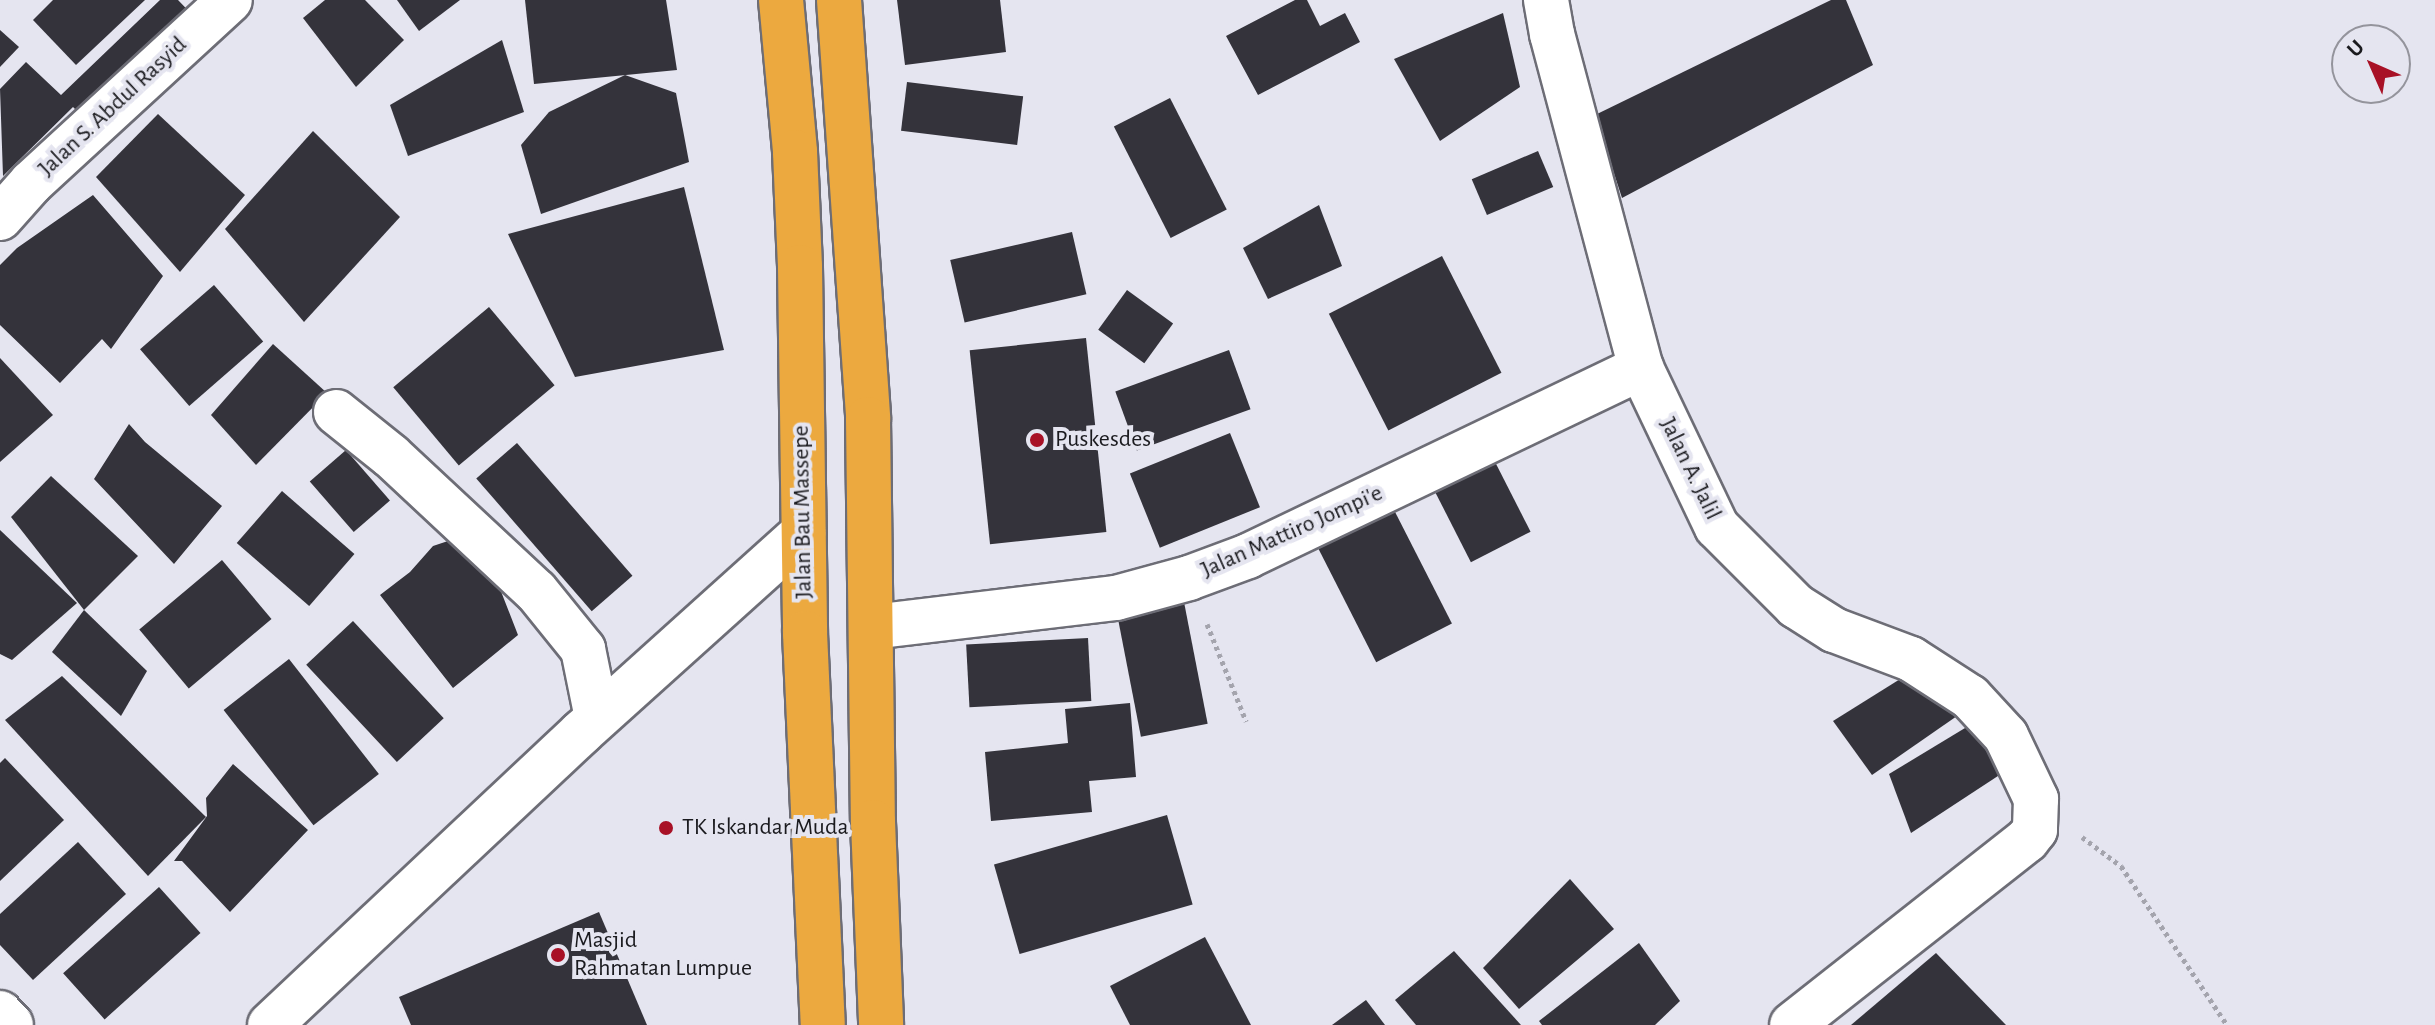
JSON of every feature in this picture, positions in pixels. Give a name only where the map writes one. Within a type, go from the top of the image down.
[{"type":"highway","name":"Jalan Bau Massepe","points":[[781,0],[798,224],[803,533],[823,1025]]},
{"type":"highway","points":[[839,0],[868,419],[873,822],[881,1025]]},
{"type":"street","name":"Jalan S. Abdul Rasyid","points":[[0,218],[31,183],[230,0]]},
{"type":"street","name":"Jalan A. Jalil","points":[[1546,0],[1552,34],[1641,368],[1717,527],[1796,606],[1834,630],[1911,659],[1970,697],[2006,736],[2036,799],[2035,830],[2027,840]]},
{"type":"street","name":"Jalan Mattiro Jompi'e","points":[[872,627],[1116,598],[1189,578],[1248,556],[1641,368]]},
{"type":"street","points":[[336,412],[391,456],[536,591],[583,649],[597,718]]},
{"type":"street","points":[[270,1025],[597,718],[803,533]]},
{"type":"street","points":[[1792,1025],[2027,840]]},
{"type":"street","points":[[0,1013],[11,1025]]},
{"type":"path","points":[[1189,578],[1246,721]]},
{"type":"path","points":[[2027,840],[2081,836],[2121,866],[2227,1025]]},
{"type":"building","points":[[53,0],[145,0],[76,65],[33,20]]},
{"type":"building","points":[[160,0],[178,0],[207,30],[107,141],[73,107],[3,176],[0,89],[26,62],[61,95]]},
{"type":"building","points":[[325,0],[365,0],[404,40],[356,87],[303,18]]},
{"type":"building","points":[[397,0],[460,0],[419,31]]},
{"type":"building","points":[[525,0],[666,0],[677,70],[534,84]]},
{"type":"building","points":[[897,0],[1000,0],[1006,52],[905,65]]},
{"type":"building","points":[[1295,0],[1307,0],[1320,26],[1345,13],[1360,42],[1258,95],[1226,36]]},
{"type":"building","points":[[1831,0],[1846,0],[1873,65],[1622,198],[1595,115]]},
{"type":"building","points":[[1503,13],[1520,87],[1440,141],[1394,59]]},
{"type":"building","points":[[0,30],[19,47],[0,67]]},
{"type":"building","points":[[502,40],[524,112],[408,156],[390,105]]},
{"type":"building","points":[[625,75],[676,93],[689,162],[541,214],[521,145],[549,112]]},
{"type":"building","points":[[907,82],[1023,96],[1017,145],[901,131]]},
{"type":"building","points":[[1170,98],[1227,209],[1171,238],[1114,127]]},
{"type":"building","points":[[158,114],[245,195],[180,272],[96,177]]},
{"type":"building","points":[[313,131],[400,217],[304,322],[225,229]]},
{"type":"building","points":[[1538,151],[1553,187],[1487,215],[1472,179]]},
{"type":"building","points":[[684,187],[724,350],[575,377],[508,234]]},
{"type":"building","points":[[93,195],[163,276],[111,349],[102,339],[60,383],[0,325],[0,265],[17,248]]},
{"type":"building","points":[[1319,205],[1342,266],[1268,299],[1243,248]]},
{"type":"building","points":[[1072,232],[1086,294],[965,322],[950,260]]},
{"type":"building","points":[[1442,256],[1501,373],[1388,430],[1329,314]]},
{"type":"building","points":[[214,285],[263,342],[189,406],[140,349]]},
{"type":"building","points":[[1127,290],[1173,324],[1144,363],[1098,330]]},
{"type":"building","points":[[489,307],[555,385],[459,465],[393,387]]},
{"type":"building","name":"Puskesdes","points":[[1086,338],[1106,532],[990,544],[970,350]]},
{"type":"building","points":[[273,344],[327,393],[256,465],[211,415]]},
{"type":"building","points":[[1229,350],[1251,409],[1137,451],[1115,391]]},
{"type":"building","points":[[0,358],[53,415],[0,462]]},
{"type":"building","points":[[129,424],[145,442],[222,506],[174,564],[94,479]]},
{"type":"building","points":[[1230,433],[1260,507],[1160,548],[1130,473]]},
{"type":"building","points":[[517,443],[632,576],[592,611],[476,478]]},
{"type":"building","points":[[346,450],[390,501],[354,532],[310,481]]},
{"type":"building","points":[[1492,456],[1531,532],[1471,562],[1432,486]]},
{"type":"building","points":[[51,476],[138,556],[84,610],[11,517]]},
{"type":"building","points":[[282,491],[354,554],[309,606],[237,543]]},
{"type":"building","points":[[1392,506],[1452,624],[1376,662],[1316,545]]},
{"type":"building","points":[[0,530],[77,603],[12,660],[0,654]]},
{"type":"building","points":[[460,537],[495,576],[518,635],[453,688],[380,595],[410,572],[433,546]]},
{"type":"building","points":[[222,560],[271,619],[189,688],[139,629]]},
{"type":"building","points":[[1184,602],[1208,724],[1141,737],[1117,615]]},
{"type":"building","points":[[84,610],[147,671],[121,716],[52,652]]},
{"type":"building","points":[[353,621],[444,718],[397,762],[306,665]]},
{"type":"building","points":[[1088,638],[1091,701],[969,707],[966,644]]},
{"type":"building","points":[[289,659],[379,774],[313,825],[224,710]]},
{"type":"building","points":[[1913,671],[1957,716],[1872,775],[1833,721]]},
{"type":"building","points":[[62,676],[206,817],[148,876],[5,720]]},
{"type":"building","points":[[1130,703],[1136,777],[1089,781],[1092,812],[991,821],[985,752],[1068,743],[1065,709]]},
{"type":"building","points":[[1970,725],[2001,774],[1911,833],[1889,774]]},
{"type":"building","points":[[5,758],[64,820],[0,881],[0,763]]},
{"type":"building","points":[[233,764],[308,830],[230,912],[182,861],[174,861],[207,816],[206,798]]},
{"type":"building","points":[[1167,815],[1193,904],[1020,954],[994,865]]},
{"type":"building","points":[[78,842],[126,894],[33,980],[0,945],[0,914]]},
{"type":"building","points":[[1570,879],[1614,929],[1519,1009],[1483,968]]},
{"type":"building","points":[[159,887],[200,933],[105,1019],[63,973]]},
{"type":"building","name":"Masjid Rahmatan Lumpue","points":[[599,912],[647,1025],[411,1025],[399,997]]},
{"type":"building","points":[[1205,937],[1251,1025],[1130,1025],[1110,986]]},
{"type":"building","points":[[1639,943],[1680,1001],[1655,1025],[1542,1025],[1539,1021]]},
{"type":"building","points":[[1454,951],[1521,1025],[1416,1025],[1395,1000]]},
{"type":"building","points":[[1936,953],[2006,1025],[1851,1025]]},
{"type":"building","points":[[1366,1000],[1385,1025],[1332,1025]]},
{"type":"place","name":"Puskesdes","points":[[1037,440]]},
{"type":"place","name":"TK Iskandar Muda","points":[[666,828]]},
{"type":"place","name":"Masjid Rahmatan Lumpue","points":[[558,955]]}]
